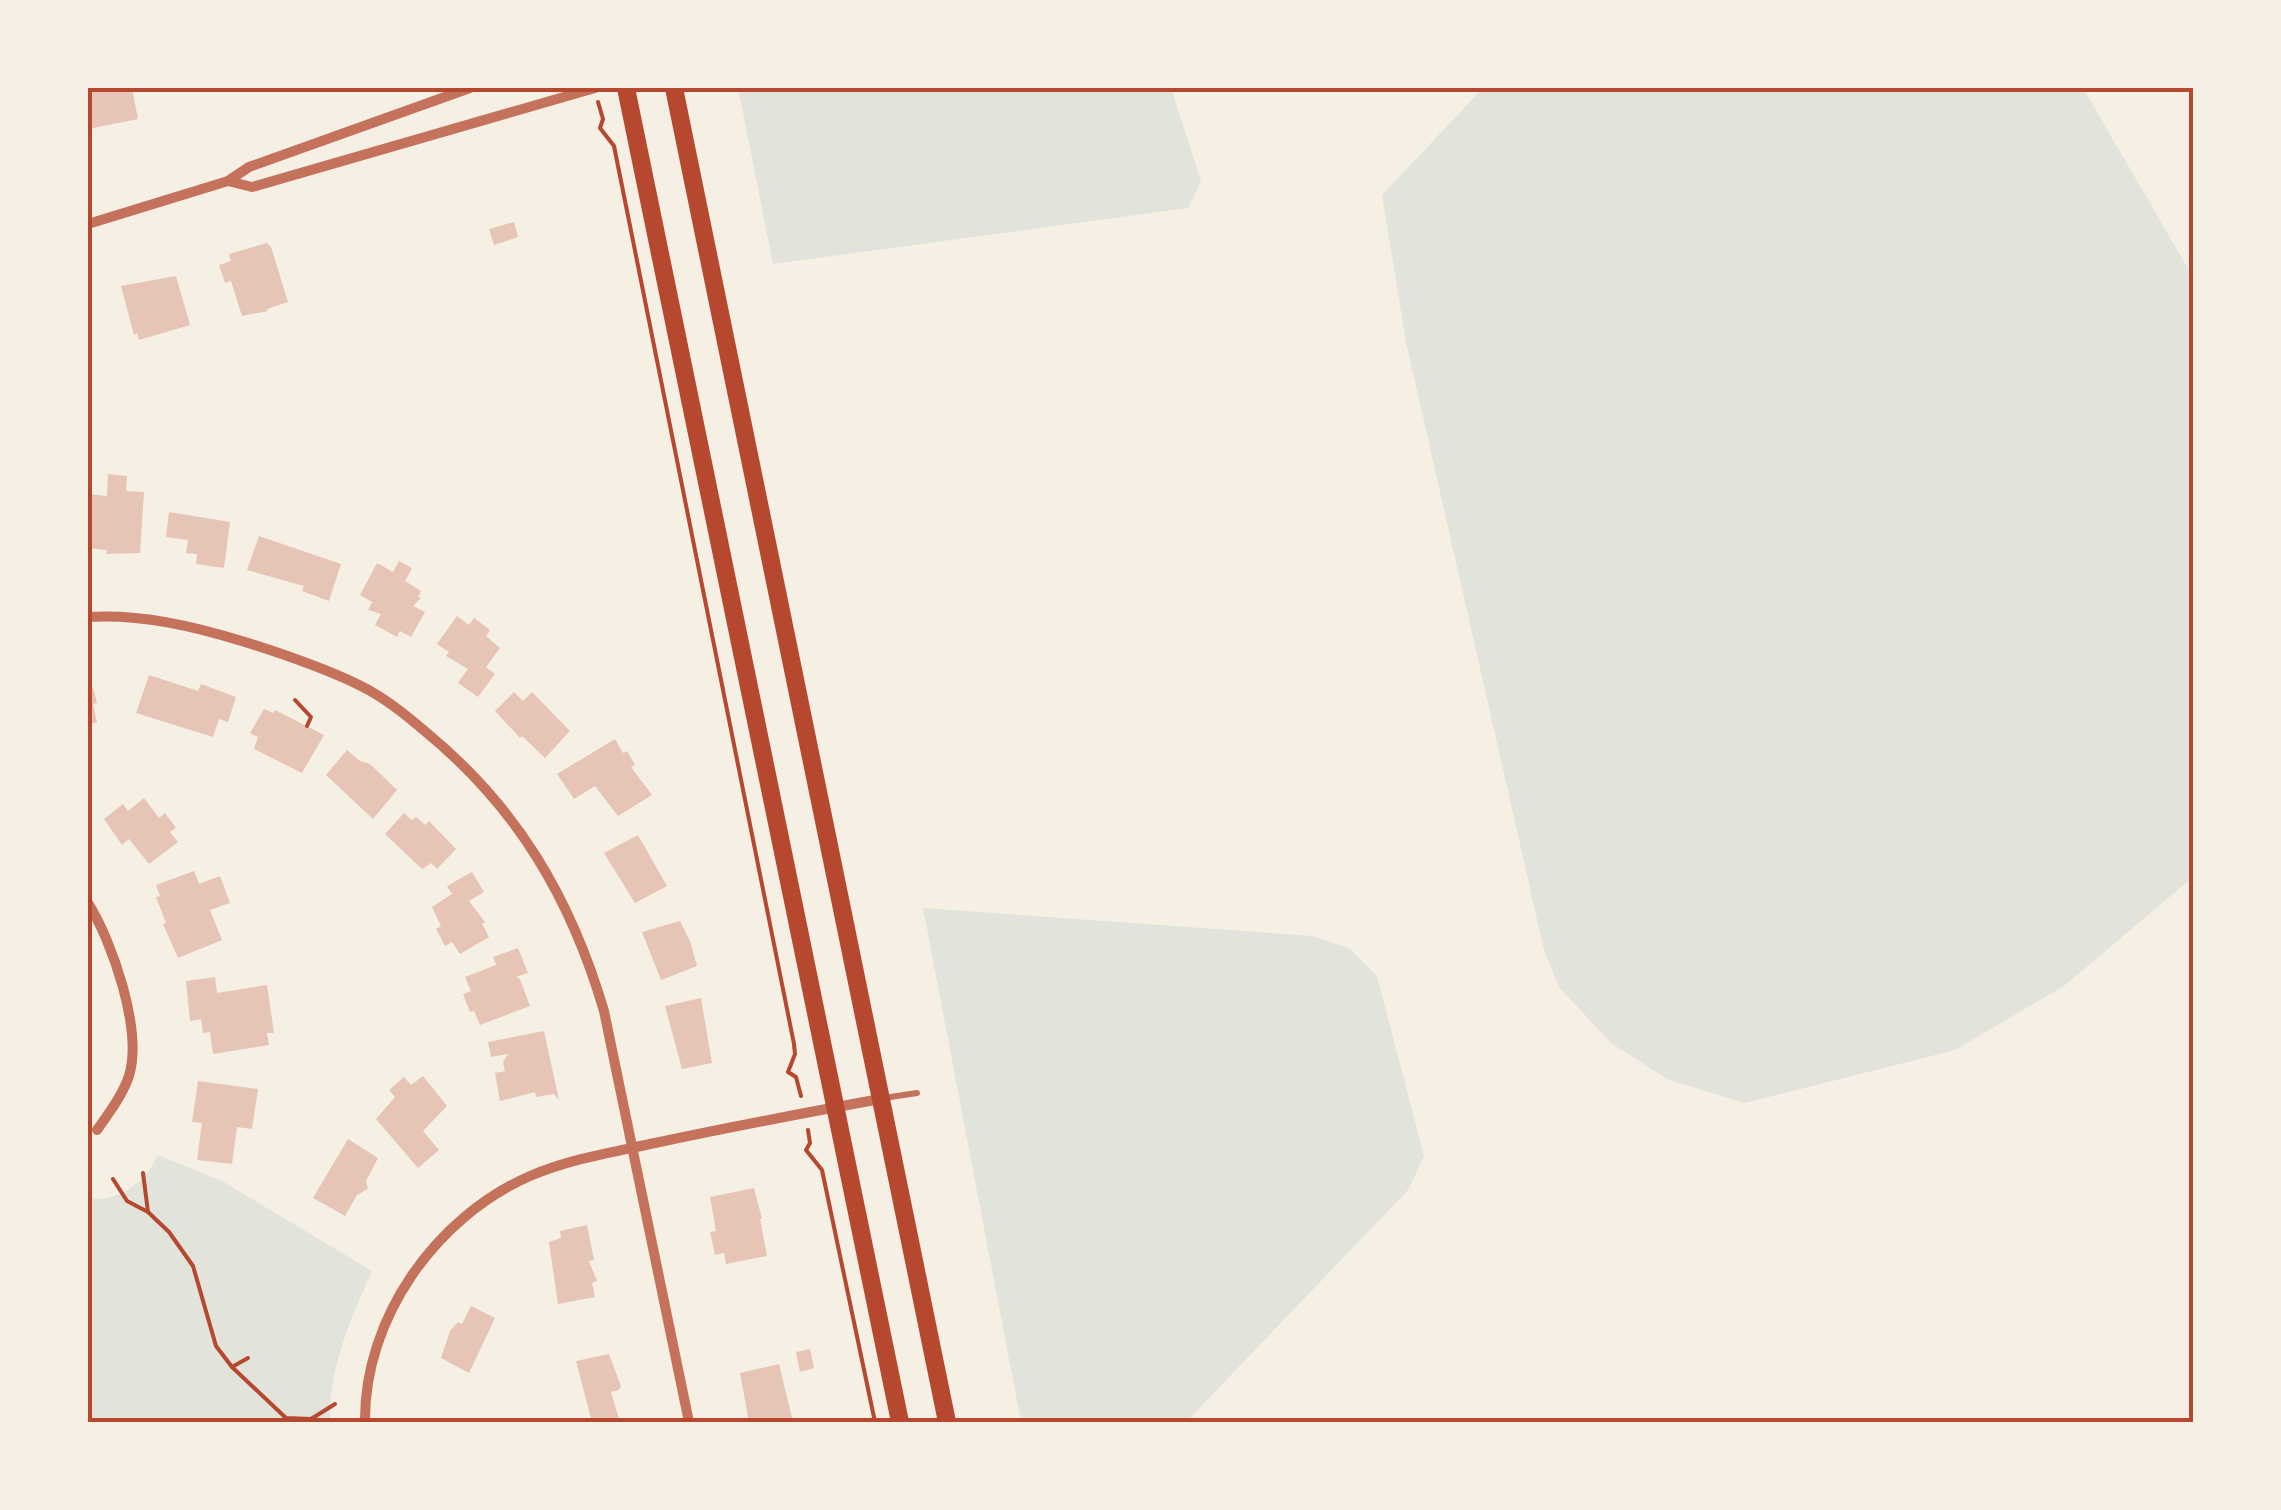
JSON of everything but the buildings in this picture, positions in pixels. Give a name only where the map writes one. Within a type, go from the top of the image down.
[{"type":"main road","points":[[626,88],[900,1422]]},
{"type":"main road","points":[[674,88],[948,1422]]},
{"type":"street","points":[[88,224],[228,181],[249,167],[470,88]]},
{"type":"street","points":[[228,181],[252,187],[595,88]]},
{"type":"street","points":[[88,617],[116,615],[192,626],[279,652],[361,686],[398,708],[500,803],[536,853],[566,905],[591,968],[604,1012],[688,1422]]},
{"type":"street","points":[[88,902],[106,936],[124,993],[131,1038],[130,1072],[119,1098],[97,1130]]},
{"type":"street","points":[[365,1422],[369,1378],[383,1330],[408,1281],[439,1241],[482,1203],[528,1177],[577,1160],[880,1099]]},
{"type":"lane","points":[[880,1099],[918,1093]]},
{"type":"path","points":[[603,119],[600,128],[614,146],[794,1044],[795,1054],[788,1072],[796,1077]]},
{"type":"path","points":[[295,700],[311,717],[306,726]]},
{"type":"path","points":[[810,1143],[806,1150],[822,1170],[875,1422]]},
{"type":"path","points":[[143,1173],[148,1212]]},
{"type":"path","points":[[113,1179],[128,1201],[148,1212],[194,1266],[216,1346],[232,1368],[286,1418],[314,1421],[335,1404]]},
{"type":"path","points":[[232,1368],[248,1358]]},
{"type":"shaded area","points":[[738,88],[1171,88],[1201,181],[1188,208],[773,264]]},
{"type":"shaded area","points":[[1483,88],[2083,88],[2193,277],[2193,877],[2064,986],[1955,1050],[1745,1103],[1669,1080],[1611,1043],[1559,987],[1544,950],[1406,342],[1382,195]]},
{"type":"shaded area","points":[[923,908],[1312,936],[1349,948],[1377,976],[1424,1156],[1409,1189],[1186,1422],[1021,1422]]},
{"type":"shaded area","points":[[158,1155],[222,1181],[372,1271],[337,1363],[330,1422],[88,1422],[88,1199],[110,1197],[130,1189]]}]
